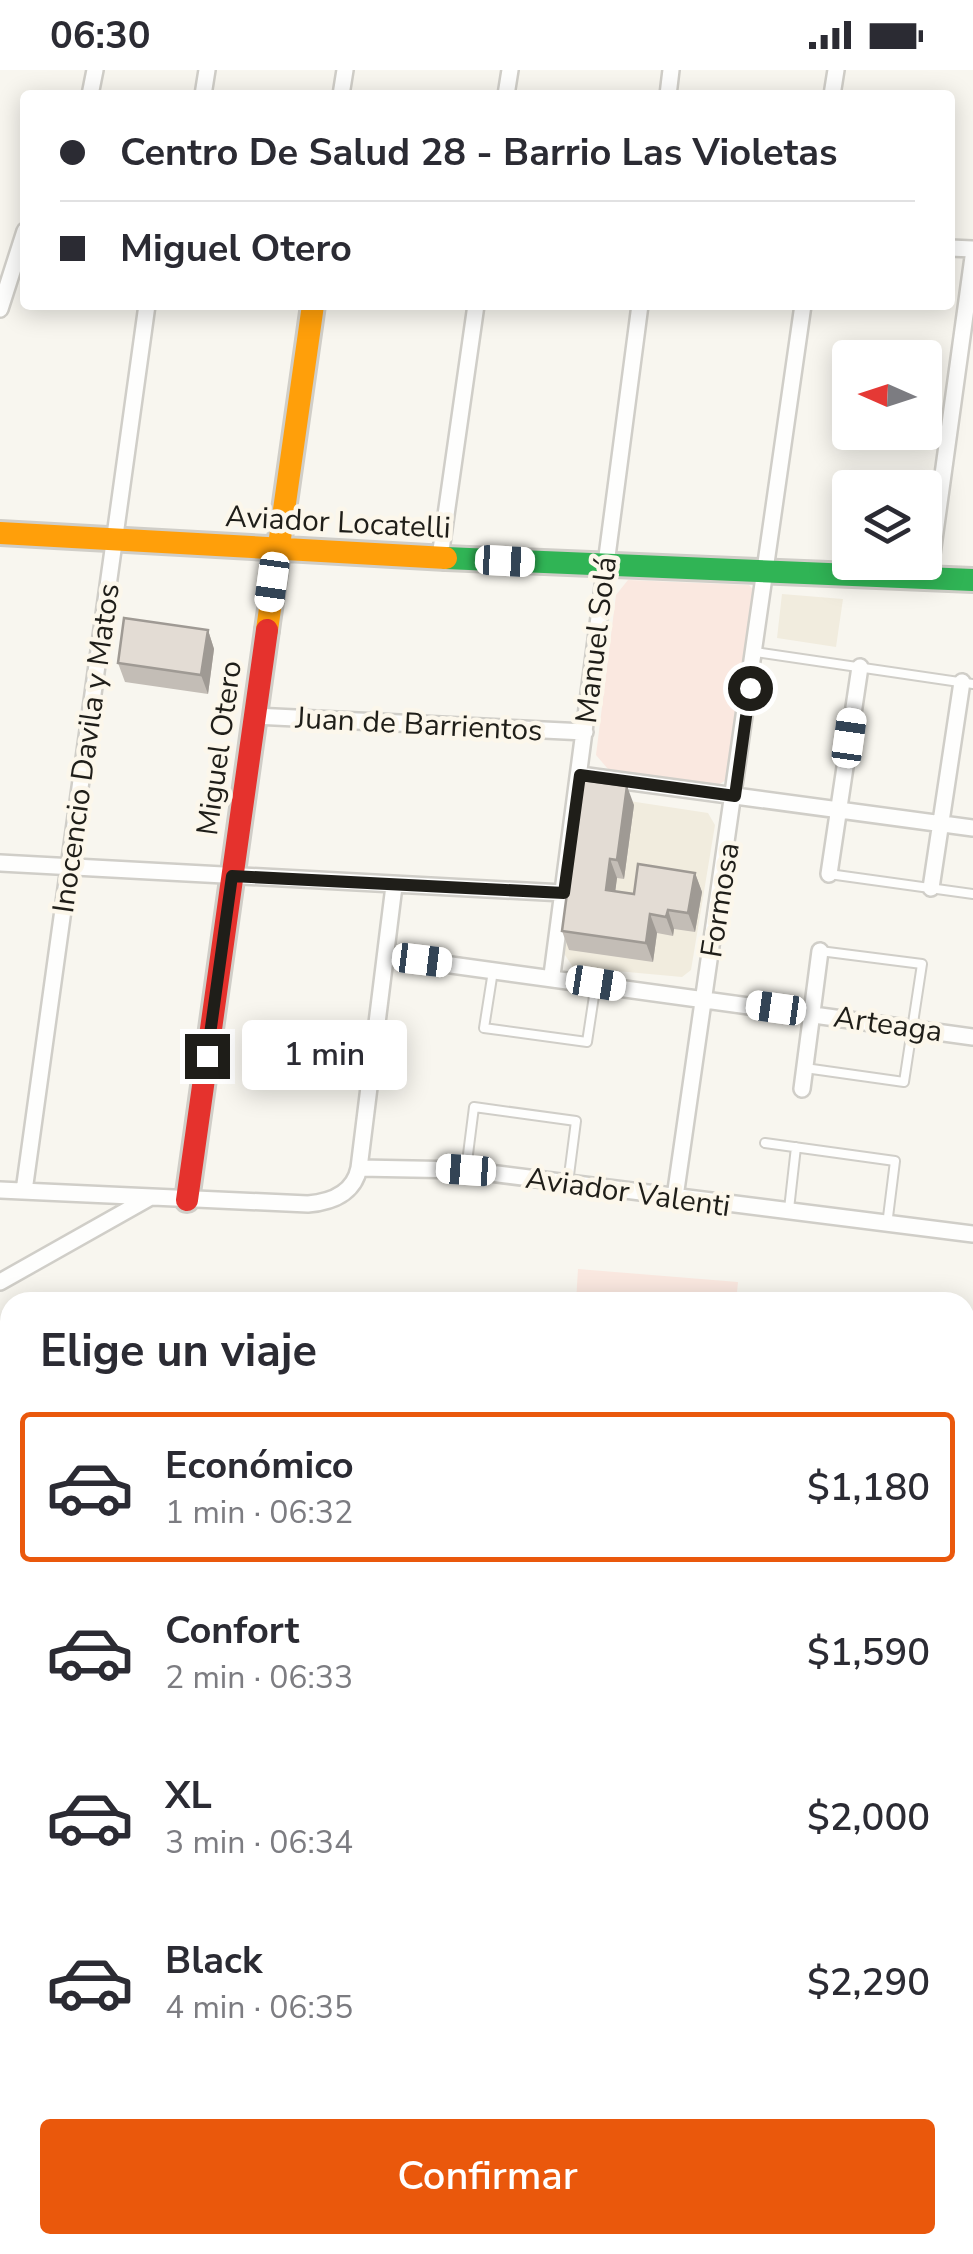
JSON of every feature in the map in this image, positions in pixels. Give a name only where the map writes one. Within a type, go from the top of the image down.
[{"type":"street","points":[[942,482],[973,257]]},
{"type":"street","points":[[0,310],[18,276]]},
{"type":"street","name":"Inocencio Davila y Matos","points":[[24,1191],[146,310]]},
{"type":"street","name":"Miguel Otero","points":[[187,1200],[312,310]]},
{"type":"street","points":[[440,557],[475,310]]},
{"type":"street","name":"Manuel Solá","points":[[552,976],[639,310]]},
{"type":"street","name":"Formosa","points":[[676,1197],[802,310]]},
{"type":"street","name":"Aviador Locatelli","points":[[0,533],[604,567],[832,574]]},
{"type":"street","name":"Aviador Locatelli","points":[[942,577],[973,580]]},
{"type":"street","points":[[829,874],[860,667]]},
{"type":"street","points":[[931,888],[968,683]]},
{"type":"street","name":"Juan de Barrientos","points":[[254,716],[585,732]]},
{"type":"street","points":[[580,775],[973,828]]},
{"type":"street","points":[[0,863],[564,893]]},
{"type":"street","points":[[0,1190],[320,1203],[351,1188],[359,1168],[394,886]]},
{"type":"street","points":[[802,1089],[820,951]]},
{"type":"street","name":"Arteaga","points":[[386,956],[973,1036]]},
{"type":"street","name":"Aviador Valenti","points":[[359,1168],[466,1170],[788,1214],[973,1234]]},
{"type":"street","points":[[0,1282],[149,1198]]},
{"type":"lane","points":[[755,652],[968,683]]},
{"type":"lane","points":[[829,874],[973,894]]},
{"type":"lane","points":[[805,1068],[904,1082],[914,1028],[922,964],[820,951]]},
{"type":"lane","points":[[494,968],[484,1028],[587,1042],[596,983]]},
{"type":"lane","points":[[466,1170],[474,1107],[576,1120],[568,1183]]},
{"type":"lane","points":[[766,1143],[895,1161],[887,1226]]},
{"type":"lane","points":[[788,1214],[796,1147]]},
{"type":"shaded area","points":[[628,580],[749,585],[759,596],[731,777],[718,785],[608,769],[596,755],[616,595]]},
{"type":"shaded area","points":[[782,594],[843,599],[836,647],[777,638]]},
{"type":"shaded area","points":[[585,797],[708,813],[715,825],[691,970],[682,977],[573,967],[563,952]]},
{"type":"shaded area","points":[[578,1269],[738,1282],[737,1292],[577,1292]]},
{"type":"building","points":[[124,618],[208,630],[201,675],[118,663]]},
{"type":"building","points":[[582,780],[627,786],[617,860],[610,859],[606,890],[634,894],[638,864],[695,873],[688,913],[668,910],[666,917],[650,914],[646,943],[562,931]]},
{"type":"traffic: fast","points":[[446,558],[973,580]]},
{"type":"traffic: slow","points":[[267,630],[312,310]]},
{"type":"traffic: slow","points":[[0,533],[446,558]]},
{"type":"traffic: jam","points":[[187,1200],[267,630]]},
{"type":"route","points":[[207,1056],[232,876],[564,893],[580,775],[735,796],[750,688]]}]
